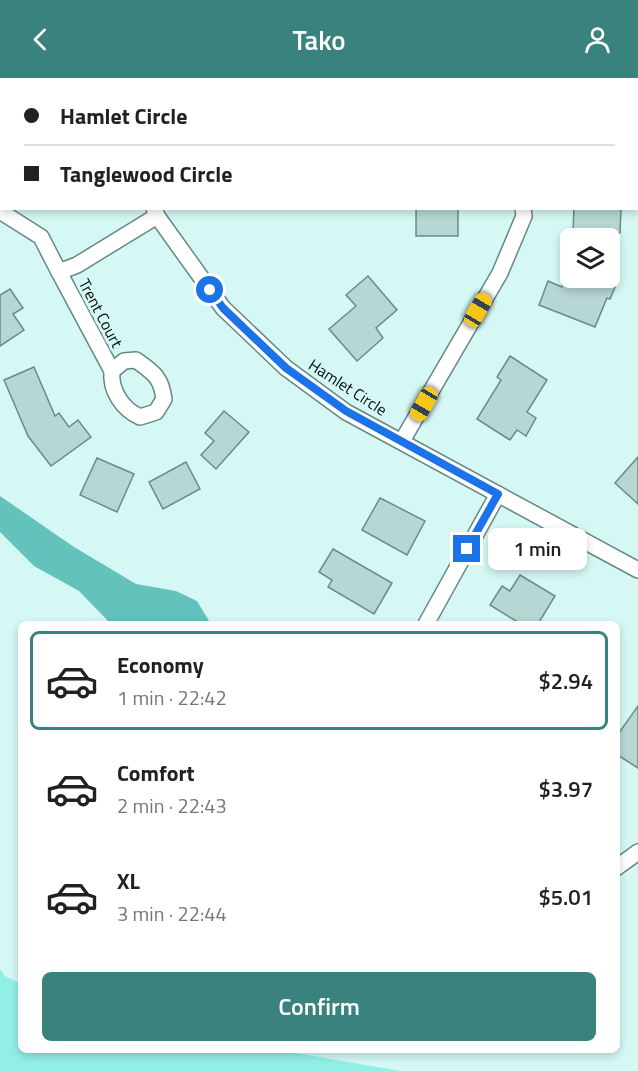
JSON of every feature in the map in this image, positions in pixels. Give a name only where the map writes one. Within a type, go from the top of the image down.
[{"type":"street","points":[[402,441],[500,273],[524,216],[523,210]]},
{"type":"street","name":"Trent Court","points":[[0,211],[41,237],[112,371]]},
{"type":"street","points":[[58,272],[77,265],[156,212]]},
{"type":"street","name":"Hamlet Circle","points":[[156,212],[223,308],[286,368],[346,411],[638,570]]},
{"type":"street","points":[[428,621],[498,494]]},
{"type":"street","points":[[620,865],[638,852]]},
{"type":"shaded area","points":[[0,496],[74,547],[136,584],[176,591],[197,601],[209,621],[108,621],[79,591],[34,566],[0,532]]},
{"type":"shaded area","points":[[0,969],[5,976],[18,982],[18,1053],[296,1053],[401,1071],[0,1071]]},
{"type":"building","points":[[416,210],[458,210],[458,236],[416,236]]},
{"type":"building","points":[[574,210],[621,210],[620,233],[620,228],[573,228]]},
{"type":"building","points":[[368,276],[397,310],[376,328],[383,338],[357,361],[329,329],[356,306],[346,295]]},
{"type":"building","points":[[548,281],[560,288],[615,288],[610,299],[607,298],[595,327],[539,305]]},
{"type":"building","points":[[10,289],[23,308],[13,314],[24,330],[0,346],[0,295]]},
{"type":"building","points":[[510,356],[547,380],[527,412],[536,418],[526,436],[517,430],[510,440],[477,419],[501,380],[497,377]]},
{"type":"building","points":[[34,367],[55,416],[59,413],[69,427],[78,420],[91,437],[51,466],[28,436],[4,380]]},
{"type":"building","points":[[224,411],[249,432],[216,469],[201,455],[214,441],[205,433]]},
{"type":"building","points":[[638,457],[638,504],[615,483]]},
{"type":"building","points":[[97,458],[134,474],[117,512],[80,495]]},
{"type":"building","points":[[186,462],[200,489],[163,509],[149,482]]},
{"type":"building","points":[[380,498],[425,521],[407,555],[362,530]]},
{"type":"building","points":[[333,549],[392,583],[374,614],[328,587],[332,580],[319,572]]},
{"type":"building","points":[[520,575],[555,596],[540,621],[516,621],[490,605],[502,586],[510,591]]},
{"type":"building","points":[[638,706],[638,768],[620,757],[620,731]]},
{"type":"route","points":[[210,290],[223,308],[286,368],[346,411],[498,494],[467,549]]}]
